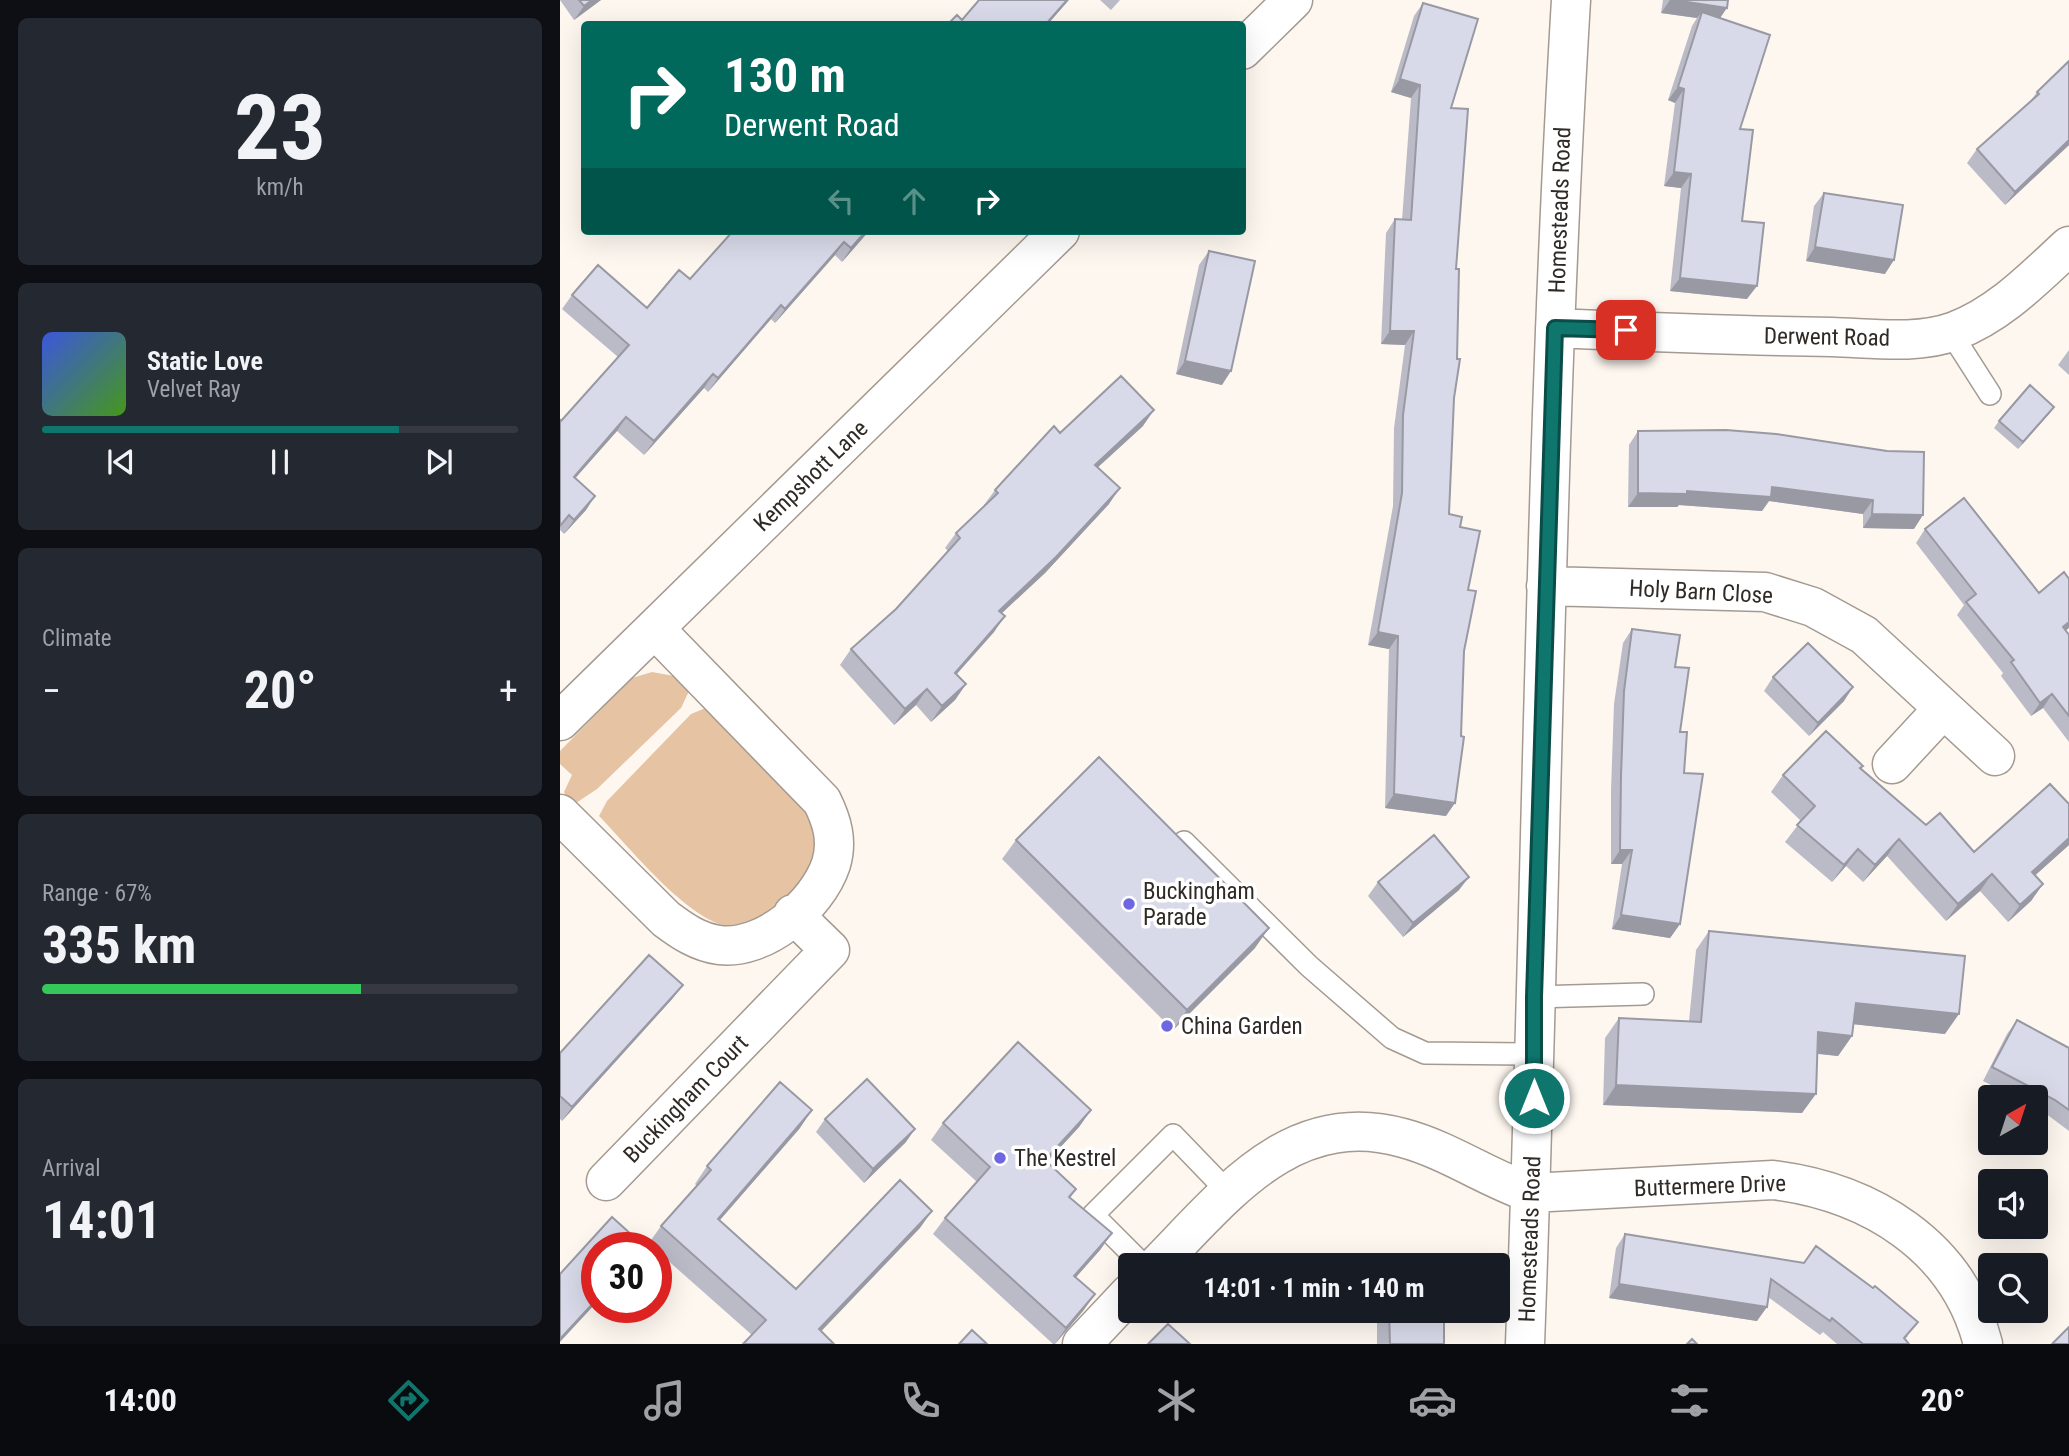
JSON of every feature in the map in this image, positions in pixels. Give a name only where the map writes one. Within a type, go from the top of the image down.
[{"type":"street","points":[[1246,46],[1293,0]]},
{"type":"street","name":"Homesteads Road","points":[[1525,1344],[1546,586],[1570,0]]},
{"type":"street","name":"Kempshott Lane","points":[[560,721],[1056,235]]},
{"type":"street","name":"Derwent Road","points":[[1555,328],[1904,339],[1951,333],[1988,316],[2021,291],[2069,246]]},
{"type":"street","name":"Holy Barn Close","points":[[1546,586],[1739,590],[1785,597],[1838,618],[1864,635],[1995,756]]},
{"type":"street","points":[[560,814],[666,919],[685,934],[718,945],[737,945],[768,934],[793,915],[817,889],[831,863],[834,833],[822,801],[655,629]]},
{"type":"street","points":[[1892,764],[1943,709]]},
{"type":"street","name":"Buckingham Court","points":[[606,1181],[830,950],[793,915]]},
{"type":"street","points":[[1169,1253],[1229,1193],[1265,1162],[1309,1138],[1352,1131],[1405,1138],[1499,1182],[1531,1193]]},
{"type":"street","name":"Buttermere Drive","points":[[1531,1193],[1773,1180],[1801,1184],[1848,1197],[1897,1222],[1939,1260],[1966,1300],[1983,1344]]},
{"type":"street","points":[[1082,1344],[1118,1306]]},
{"type":"lane","points":[[1951,333],[1990,394]]},
{"type":"lane","points":[[1184,842],[1309,966],[1392,1038],[1425,1053],[1535,1054]]},
{"type":"lane","points":[[1534,997],[1643,994]]},
{"type":"lane","points":[[1131,1253],[1093,1215],[1173,1135],[1229,1193]]},
{"type":"shaded area","points":[[652,672],[674,676],[690,689],[681,708],[597,789],[570,807],[564,792],[572,775],[560,764],[560,751],[632,678]]},
{"type":"shaded area","points":[[708,707],[796,795],[807,809],[815,830],[813,858],[800,882],[768,913],[737,926],[721,924],[702,916],[683,901],[644,865],[599,816],[607,801],[691,714]]},
{"type":"building","points":[[579,0],[592,0],[584,6]]},
{"type":"building","points":[[979,0],[1067,0],[1049,21],[951,21],[957,15],[962,20]]},
{"type":"building","points":[[1674,0],[1728,0],[1727,8]]},
{"type":"building","points":[[1423,3],[1478,19],[1451,108],[1468,109],[1456,269],[1459,269],[1457,359],[1460,359],[1454,398],[1449,514],[1462,517],[1460,527],[1480,531],[1468,590],[1476,591],[1464,651],[1461,736],[1464,737],[1455,803],[1394,794],[1398,636],[1378,632],[1402,493],[1403,415],[1414,331],[1390,331],[1395,219],[1411,220],[1420,85],[1400,79]]},
{"type":"building","points":[[1702,12],[1770,35],[1740,129],[1753,130],[1742,221],[1764,223],[1757,286],[1680,278],[1691,174],[1674,172],[1684,89],[1678,87]]},
{"type":"building","points":[[2069,61],[2069,140],[2015,192],[1977,149],[2039,94],[2037,92]]},
{"type":"building","points":[[1824,193],[1903,205],[1894,260],[1815,247]]},
{"type":"building","points":[[729,235],[862,235],[851,248],[844,242],[785,309],[781,305],[718,378],[713,374],[654,441],[626,417],[574,477],[595,496],[574,520],[569,515],[560,526],[560,420],[629,345],[572,295],[598,265],[647,308],[679,270],[690,279]]},
{"type":"building","points":[[1209,251],[1255,261],[1231,371],[1185,361]]},
{"type":"building","points":[[1121,376],[1154,410],[1095,465],[1120,488],[1056,557],[999,611],[1005,616],[955,673],[966,684],[942,706],[927,689],[905,709],[851,649],[896,609],[960,538],[956,533],[998,493],[995,490],[1054,426],[1060,433]]},
{"type":"building","points":[[2030,385],[2054,407],[2023,442],[1999,421]]},
{"type":"building","points":[[1726,430],[1776,434],[1887,451],[1924,452],[1923,515],[1872,514],[1873,500],[1772,487],[1771,497],[1687,491],[1687,494],[1638,493],[1638,431]]},
{"type":"building","points":[[1964,498],[2039,593],[2064,572],[2069,579],[2069,622],[2063,627],[2069,635],[2069,716],[2052,694],[2040,703],[2011,662],[2014,660],[1966,602],[1976,594],[1925,529]]},
{"type":"building","points":[[1632,629],[1680,635],[1675,667],[1689,668],[1680,732],[1687,732],[1684,773],[1703,774],[1680,924],[1621,915],[1632,850],[1620,850],[1624,691]]},
{"type":"building","points":[[1808,643],[1853,687],[1818,723],[1773,677]]},
{"type":"building","points":[[1826,731],[1863,766],[1860,768],[1926,825],[1940,813],[1974,852],[2050,784],[2069,804],[2069,838],[2032,872],[2043,884],[2020,905],[1992,874],[1958,904],[1899,839],[1875,865],[1858,849],[1844,865],[1797,825],[1815,806],[1783,775]]},
{"type":"building","name":"Buckingham Parade","points":[[1099,757],[1269,928],[1187,1010],[1016,840]]},
{"type":"building","points":[[1434,835],[1469,877],[1413,923],[1378,882]]},
{"type":"building","points":[[1709,931],[1965,956],[1959,1014],[1856,1003],[1852,1036],[1818,1032],[1816,1094],[1616,1085],[1619,1018],[1701,1022]]},
{"type":"building","points":[[649,955],[683,985],[572,1107],[560,1096],[560,1053]]},
{"type":"building","points":[[2017,1020],[2069,1048],[2069,1110],[2048,1096],[2048,1085],[2026,1085],[1992,1067]]},
{"type":"building","points":[[1018,1042],[1091,1110],[1045,1160],[1076,1189],[1069,1197],[1112,1233],[1074,1276],[1095,1294],[1066,1328],[945,1218],[990,1167],[943,1123]]},
{"type":"building","points":[[867,1079],[915,1129],[873,1169],[825,1119]]},
{"type":"building","points":[[780,1082],[812,1110],[718,1219],[796,1289],[900,1180],[932,1211],[819,1329],[834,1344],[743,1344],[766,1320],[672,1236],[672,1232],[661,1226],[711,1170],[707,1166]]},
{"type":"building","points":[[612,1217],[629,1232],[598,1232]]},
{"type":"building","points":[[1625,1234],[1804,1263],[1816,1246],[1873,1288],[1875,1286],[1918,1322],[1904,1338],[1909,1344],[1863,1344],[1832,1318],[1830,1321],[1771,1279],[1767,1307],[1619,1284]]},
{"type":"building","points":[[581,1251],[581,1316],[560,1339],[560,1274]]},
{"type":"building","points":[[1389,1323],[1444,1323],[1444,1344],[1390,1344]]},
{"type":"building","points":[[1168,1324],[1190,1344],[1148,1344]]},
{"type":"building","points":[[2069,1327],[2069,1344],[2052,1344]]},
{"type":"building","points":[[972,1330],[987,1344],[959,1344]]},
{"type":"place","name":"Buckingham Parade","points":[[1129,904]]},
{"type":"place","name":"China Garden","points":[[1167,1026]]},
{"type":"place","name":"The Kestrel","points":[[1000,1158]]},
{"type":"route","points":[[1534,1098],[1534,997],[1555,328],[1626,330]]}]
